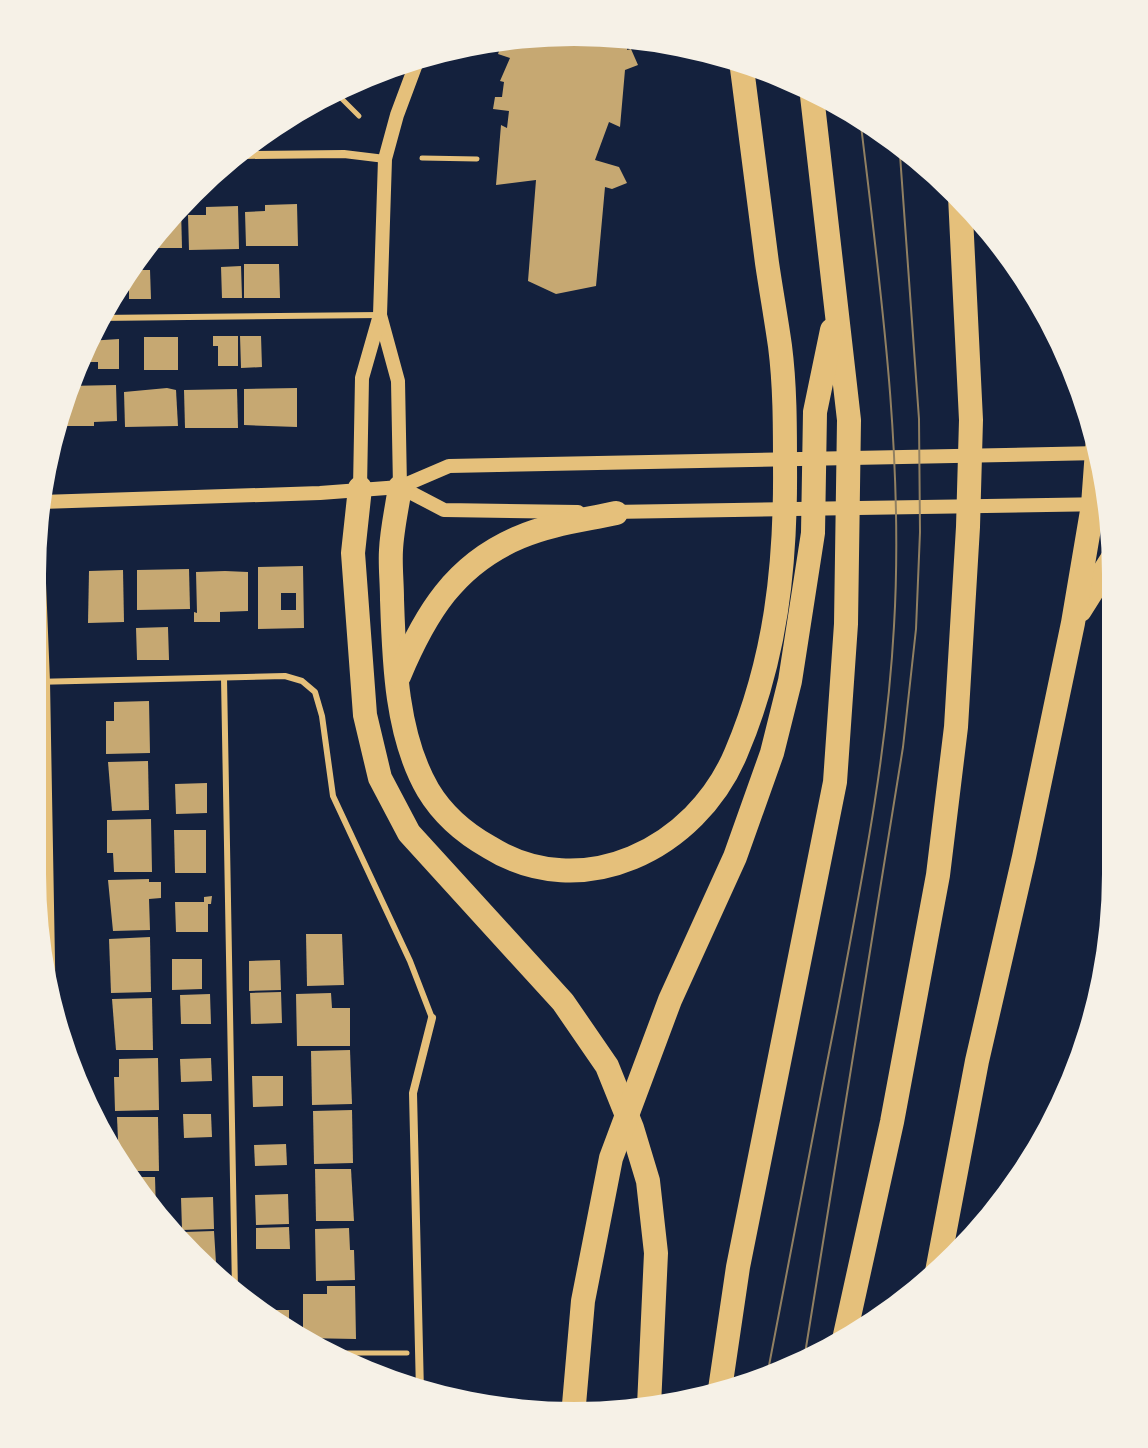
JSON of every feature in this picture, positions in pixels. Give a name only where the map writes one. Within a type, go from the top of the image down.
[{"type":"highway","points":[[400,487],[390,550],[398,679],[405,727],[420,774],[439,805],[464,831],[495,851],[541,868],[591,871],[623,863],[659,845],[696,814],[718,786],[736,755],[767,663],[780,591],[786,534],[785,421],[780,348],[743,74]]},
{"type":"highway","points":[[721,1381],[738,1267],[835,782],[846,624],[849,420],[813,103]]},
{"type":"highway","points":[[847,1325],[892,1122],[938,875],[956,727],[971,420],[961,216]]},
{"type":"highway","points":[[574,1402],[583,1301],[611,1158],[670,1000],[735,857],[772,753],[790,681],[813,533],[815,412],[837,308]]},
{"type":"highway","points":[[360,488],[353,553],[365,715],[380,778],[409,833],[563,1002],[607,1066],[632,1128],[648,1181],[656,1253],[649,1396]]},
{"type":"highway","points":[[398,679],[417,633],[431,609],[464,572],[519,537],[616,513]]},
{"type":"highway","points":[[941,1253],[977,1061],[1098,516]]},
{"type":"highway","points":[[1073,623],[1102,576]]},
{"type":"street","points":[[360,488],[362,378],[380,315],[385,159],[413,71]]},
{"type":"street","points":[[253,155],[344,154],[385,159]]},
{"type":"street","points":[[380,315],[398,381],[400,487]]},
{"type":"street","points":[[51,502],[320,493],[400,487],[449,466],[1087,448]]},
{"type":"street","points":[[400,487],[444,510],[616,513],[1097,504]]},
{"type":"street","points":[[46,682],[51,940]]},
{"type":"street","points":[[420,1379],[413,1093],[432,1018]]},
{"type":"lane","points":[[113,318],[380,315]]},
{"type":"lane","points":[[46,682],[285,676],[302,681],[315,692],[322,716],[333,796],[410,961],[432,1018]]},
{"type":"lane","points":[[224,678],[235,1278]]},
{"type":"path","points":[[342,99],[359,116]]},
{"type":"path","points":[[422,158],[477,159]]},
{"type":"path","points":[[351,1353],[420,1353]]},
{"type":"building","points":[[539,47],[609,47],[631,50],[638,65],[625,70],[620,127],[609,122],[595,160],[619,167],[627,183],[612,189],[605,187],[596,286],[556,294],[528,281],[536,180],[496,185],[501,125],[507,128],[509,111],[493,109],[495,97],[502,97],[504,82],[500,81],[510,58],[498,54]]},
{"type":"building","points":[[297,204],[298,246],[246,246],[245,212],[265,211],[265,205]]},
{"type":"building","points":[[238,206],[239,249],[189,250],[188,215],[206,215],[206,207]]},
{"type":"building","points":[[181,221],[182,248],[159,248]]},
{"type":"building","points":[[244,264],[279,264],[280,298],[244,298]]},
{"type":"building","points":[[241,266],[242,298],[222,298],[221,267]]},
{"type":"building","points":[[143,270],[150,270],[151,299],[129,299],[129,291]]},
{"type":"building","points":[[213,336],[238,336],[238,366],[218,366],[218,346],[213,346]]},
{"type":"building","points":[[240,336],[261,336],[262,367],[241,368]]},
{"type":"building","points":[[144,337],[178,337],[178,370],[144,370]]},
{"type":"building","points":[[119,339],[119,369],[98,369],[98,362],[90,362],[100,340]]},
{"type":"building","points":[[116,385],[117,421],[94,422],[94,426],[67,426],[81,386]]},
{"type":"building","points":[[297,388],[297,427],[244,425],[244,389]]},
{"type":"building","points":[[237,389],[238,428],[185,428],[184,390]]},
{"type":"building","points":[[176,390],[178,426],[125,427],[124,392]]},
{"type":"building","points":[[303,566],[304,628],[258,629],[258,567]],"holes":[[[281,593],[296,593],[296,610],[281,610]]]},
{"type":"building","points":[[189,569],[190,609],[137,610],[137,570]]},
{"type":"building","points":[[123,570],[124,622],[88,623],[89,571]]},
{"type":"building","points":[[196,572],[248,572],[248,611],[220,612],[220,622],[194,622],[194,612],[197,613]]},
{"type":"building","points":[[168,627],[169,660],[137,660],[136,628]]},
{"type":"building","points":[[149,701],[150,753],[106,754],[106,721],[114,721],[114,702]]},
{"type":"building","points":[[148,761],[149,810],[112,811],[108,762]]},
{"type":"building","points":[[207,783],[207,813],[176,814],[175,784]]},
{"type":"building","points":[[151,819],[152,872],[114,872],[113,853],[107,853],[107,820]]},
{"type":"building","points":[[174,830],[206,830],[206,873],[175,873]]},
{"type":"building","points":[[149,879],[149,882],[161,882],[161,898],[149,899],[150,930],[113,931],[108,880]]},
{"type":"building","points":[[212,896],[211,904],[208,904],[208,932],[176,932],[175,902],[204,902],[204,897]]},
{"type":"building","points":[[306,934],[342,934],[344,985],[307,986]]},
{"type":"building","points":[[150,937],[151,992],[111,993],[109,939]]},
{"type":"building","points":[[172,959],[202,959],[202,989],[172,990]]},
{"type":"building","points":[[280,960],[281,990],[249,991],[249,961]]},
{"type":"building","points":[[281,992],[282,1023],[251,1024],[250,993]]},
{"type":"building","points":[[331,993],[332,1008],[350,1008],[350,1046],[297,1046],[296,994]]},
{"type":"building","points":[[210,994],[211,1024],[181,1024],[180,995]]},
{"type":"building","points":[[152,998],[153,1050],[116,1050],[112,999]]},
{"type":"building","points":[[350,1050],[352,1104],[312,1105],[311,1051]]},
{"type":"building","points":[[158,1058],[159,1110],[115,1111],[114,1077],[119,1077],[119,1059]]},
{"type":"building","points":[[211,1058],[212,1081],[181,1082],[180,1059]]},
{"type":"building","points":[[252,1076],[283,1076],[283,1106],[253,1107]]},
{"type":"building","points":[[352,1110],[353,1163],[314,1164],[313,1111]]},
{"type":"building","points":[[183,1114],[211,1114],[212,1137],[184,1138]]},
{"type":"building","points":[[117,1117],[158,1117],[159,1171],[138,1171],[118,1140]]},
{"type":"building","points":[[286,1144],[287,1165],[255,1166],[254,1145]]},
{"type":"building","points":[[315,1169],[351,1169],[354,1221],[316,1221]]},
{"type":"building","points":[[142,1177],[155,1177],[156,1196]]},
{"type":"building","points":[[288,1194],[289,1224],[256,1225],[255,1195]]},
{"type":"building","points":[[213,1197],[214,1229],[185,1230],[181,1198]]},
{"type":"building","points":[[289,1227],[290,1249],[256,1249],[256,1228]]},
{"type":"building","points":[[349,1228],[350,1250],[354,1250],[355,1280],[316,1281],[315,1229]]},
{"type":"building","points":[[214,1231],[216,1261],[201,1247],[187,1232]]},
{"type":"building","points":[[327,1286],[355,1286],[356,1339],[323,1338],[303,1327],[303,1294],[327,1294]]},
{"type":"building","points":[[277,1310],[289,1310],[289,1318]]},
{"type":"tram line","points":[[769,1365],[864,868],[891,675],[896,562],[893,435],[862,132]]},
{"type":"tram line","points":[[806,1349],[903,747],[916,629],[920,532],[919,419],[900,159]]}]
